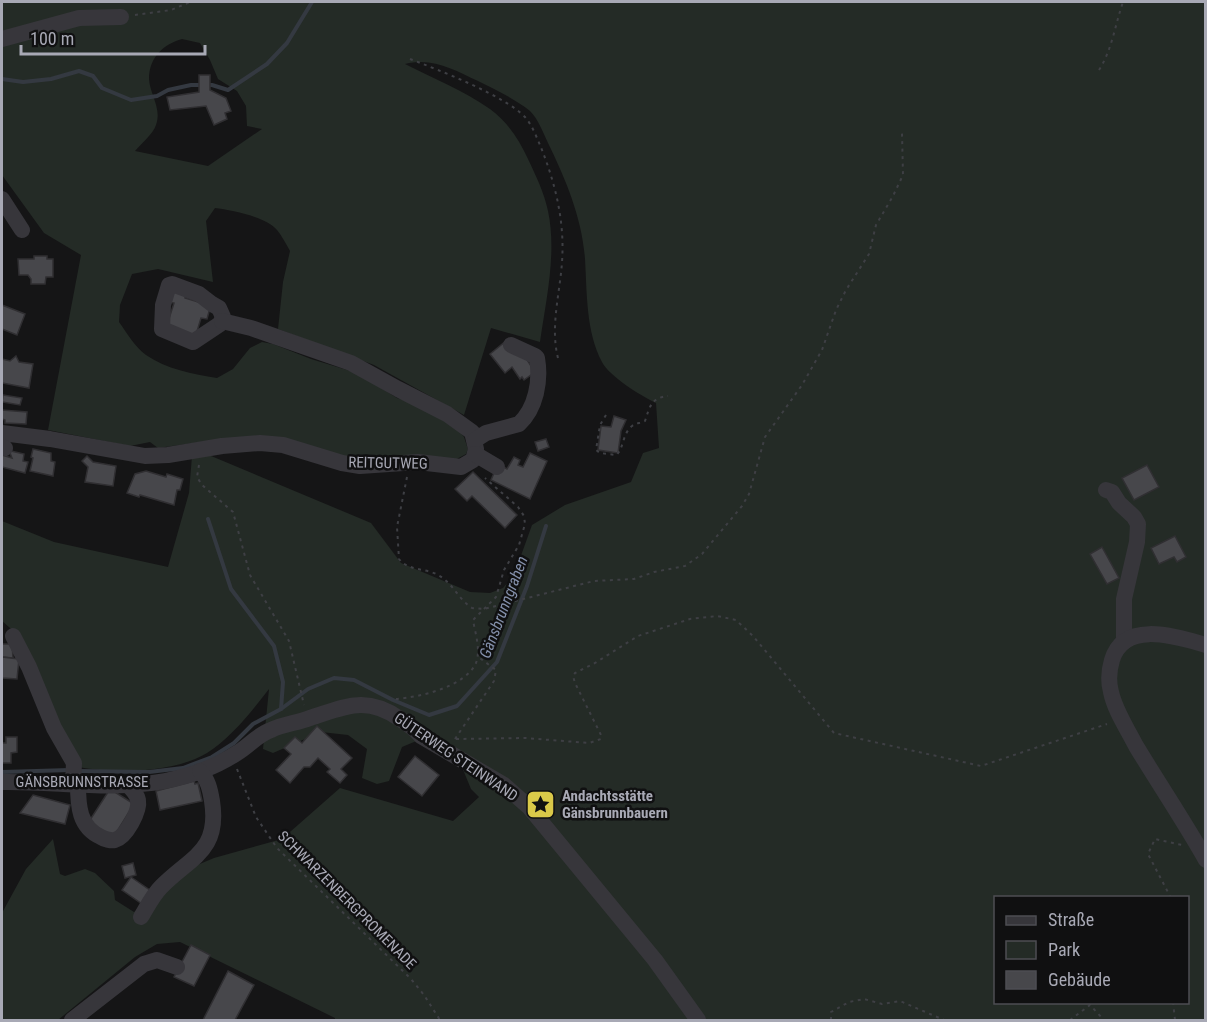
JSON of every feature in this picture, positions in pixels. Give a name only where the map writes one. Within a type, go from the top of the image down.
[{"type":"street","points":[[2,39],[79,18],[121,18]]},
{"type":"street","points":[[2,199],[22,230]]},
{"type":"street","points":[[222,321],[240,324],[351,363],[447,414],[471,430],[474,452],[497,467]]},
{"type":"street","name":"REITGUTWEG","points":[[3,443],[50,439],[145,456],[261,443],[283,446],[355,465],[371,466],[408,462],[457,467],[474,452],[486,433],[519,424],[531,408],[537,384],[537,358],[511,345]]},
{"type":"street","points":[[1106,490],[1112,492],[1138,524],[1137,542],[1124,599],[1124,642]]},
{"type":"street","points":[[1202,854],[1121,719],[1111,693],[1109,677],[1114,655],[1124,642],[1145,634],[1167,636],[1206,645]]},
{"type":"street","points":[[14,636],[75,777],[79,807],[85,825],[93,833],[112,840],[125,832],[136,813],[137,799],[128,785]]},
{"type":"street","name":"GÜTERWEG STEINWAND","points":[[230,757],[270,730],[348,705],[366,705],[392,713],[421,736],[504,785],[529,807],[655,960],[698,1020]]},
{"type":"street","name":"GÄNSBRUNNSTRASSE","points":[[2,782],[75,777],[128,785],[164,781],[200,771],[230,757]]},
{"type":"street","points":[[141,917],[156,893],[196,858],[208,841],[213,820],[212,803],[206,778],[200,771]]},
{"type":"street","points":[[72,1020],[144,964],[157,960],[177,967]]},
{"type":"path","points":[[121,18],[171,10],[190,2]]},
{"type":"path","points":[[1099,70],[1109,56],[1113,30],[1123,2]]},
{"type":"path","points":[[410,59],[454,77],[501,101],[522,115],[534,131],[553,180],[560,216],[562,260],[555,337],[558,358]]},
{"type":"path","points":[[408,462],[397,532],[399,559],[405,565],[436,574],[448,582],[472,608],[484,609],[601,579],[629,580],[691,563],[702,554],[738,511],[749,494],[765,437],[798,392],[822,350],[836,310],[854,276],[866,260],[876,225],[901,183],[904,169],[902,133]]},
{"type":"path","points":[[606,415],[600,425],[596,450],[600,453],[616,455],[632,426],[645,421],[652,402],[657,398],[668,396]]},
{"type":"path","points":[[196,450],[199,459],[197,477],[202,485],[233,512],[250,575],[289,641],[301,697]]},
{"type":"path","points":[[394,699],[412,698],[453,685],[476,664],[473,620],[496,597],[504,570],[519,545],[525,524],[524,516],[518,507],[507,499],[474,452]]},
{"type":"path","points":[[449,739],[525,738],[589,743],[598,741],[602,735],[574,683],[575,673],[647,633],[703,616],[736,620],[753,636],[834,733],[981,766],[1121,719]]},
{"type":"path","points":[[455,739],[494,681],[496,670],[477,656]]},
{"type":"path","name":"SCHWARZENBERGPROMENADE","points":[[230,757],[256,817],[272,841],[307,880],[418,987],[440,1020]]},
{"type":"path","points":[[1170,896],[1148,854],[1155,839],[1202,854]]},
{"type":"path","points":[[831,1020],[831,1012],[849,1002],[864,999],[882,1004],[900,1001],[944,1020]]},
{"type":"path","points":[[1173,1004],[1175,1020]]},
{"type":"path","points":[[1070,1020],[1090,1005],[1104,1020]]},
{"type":"green space","points":[[2,2],[1205,2],[1205,1020],[335,1020],[180,942],[157,944],[135,957],[58,1020],[2,1020],[2,913],[26,869],[53,839],[60,874],[65,876],[85,869],[95,873],[114,891],[115,900],[134,912],[195,866],[214,858],[282,839],[340,788],[453,821],[479,797],[471,789],[457,755],[426,737],[402,747],[389,781],[377,784],[362,778],[367,749],[348,735],[321,732],[273,753],[263,749],[269,689],[241,724],[207,753],[194,760],[144,770],[110,771],[79,767],[17,634],[2,621],[2,521],[54,542],[168,567],[189,493],[192,456],[204,453],[371,523],[401,563],[470,592],[490,593],[503,588],[514,575],[532,525],[565,505],[631,482],[643,453],[659,448],[656,403],[634,391],[611,373],[602,362],[597,350],[590,325],[585,259],[577,214],[561,171],[538,122],[530,111],[512,99],[452,69],[425,62],[405,64],[480,102],[508,126],[525,152],[542,191],[548,211],[551,243],[550,276],[540,342],[491,328],[464,415],[374,365],[278,329],[283,282],[290,251],[272,225],[239,212],[215,208],[206,221],[213,282],[158,269],[132,274],[120,305],[119,322],[146,355],[171,367],[199,375],[217,378],[233,369],[250,348],[262,342],[357,373],[397,398],[422,406],[459,431],[468,449],[466,454],[455,460],[364,459],[215,440],[158,448],[150,442],[130,446],[48,430],[81,255],[44,233],[2,175]],"holes":[[[182,39],[200,43],[218,79],[237,91],[246,106],[247,126],[262,129],[208,166],[135,151],[156,125],[158,113],[149,79],[155,58],[169,44]]]},
{"type":"building","points":[[199,75],[210,75],[210,90],[226,98],[231,111],[225,113],[227,119],[214,125],[206,106],[170,110],[167,97],[199,92]]},
{"type":"building","points":[[34,256],[47,256],[47,259],[53,259],[53,277],[46,277],[45,284],[31,284],[28,275],[19,275],[18,259],[34,259]]},
{"type":"building","points":[[172,289],[186,294],[185,298],[205,304],[210,308],[207,319],[201,318],[195,338],[166,328],[174,303],[168,302]]},
{"type":"building","points":[[2,305],[25,314],[17,335],[2,329]]},
{"type":"building","points":[[506,341],[522,352],[535,372],[524,380],[522,377],[520,379],[512,367],[505,373],[490,354]]},
{"type":"building","points":[[16,356],[19,362],[33,364],[29,388],[2,383],[2,359],[10,361]]},
{"type":"building","points":[[3,395],[22,398],[20,405],[2,402]]},
{"type":"building","points":[[2,410],[27,412],[26,424],[5,423],[2,419]]},
{"type":"building","points":[[614,416],[626,420],[621,431],[618,453],[598,450],[601,426],[611,427]]},
{"type":"building","points":[[546,439],[549,447],[538,451],[535,442]]},
{"type":"building","points":[[33,449],[51,453],[51,461],[55,462],[53,476],[30,471]]},
{"type":"building","points":[[11,451],[24,454],[23,461],[28,462],[25,473],[2,467],[2,455],[12,458]]},
{"type":"building","points":[[530,453],[547,461],[530,499],[491,480],[498,464],[507,469],[514,457],[520,460],[518,465],[523,467]]},
{"type":"building","points":[[87,456],[93,462],[116,466],[113,486],[85,482],[88,467],[82,461]]},
{"type":"building","points":[[1147,465],[1159,487],[1134,500],[1122,478]]},
{"type":"building","points":[[146,471],[183,479],[180,490],[177,490],[174,505],[127,493],[135,474]]},
{"type":"building","points":[[473,472],[517,515],[505,528],[472,496],[467,501],[455,489]]},
{"type":"building","points":[[1175,536],[1186,557],[1177,562],[1174,557],[1159,564],[1151,548]]},
{"type":"building","points":[[1102,547],[1119,578],[1107,584],[1090,554]]},
{"type":"building","points":[[2,644],[12,644],[13,658],[2,657]]},
{"type":"building","points":[[2,657],[19,659],[17,679],[2,678]]},
{"type":"building","points":[[317,726],[352,758],[341,769],[347,775],[340,783],[327,772],[330,769],[318,758],[310,767],[304,767],[290,783],[276,770],[291,754],[284,748],[295,737],[302,743]]},
{"type":"building","points":[[6,737],[17,737],[17,752],[11,753],[11,763],[2,763],[2,743],[6,743]]},
{"type":"building","points":[[415,756],[439,775],[422,796],[398,777]]},
{"type":"building","points":[[194,781],[195,784],[198,783],[202,801],[160,810],[156,791]]},
{"type":"building","points":[[110,789],[134,804],[113,838],[88,823]]},
{"type":"building","points":[[33,795],[70,805],[65,824],[20,813]]},
{"type":"building","points":[[133,863],[136,875],[125,878],[122,866]]},
{"type":"building","points":[[131,877],[154,893],[145,906],[122,890]]},
{"type":"building","points":[[191,945],[210,955],[194,986],[174,977]]},
{"type":"building","points":[[228,971],[254,985],[235,1020],[203,1020]]},
{"type":"waterway","points":[[2,79],[23,82],[51,79],[79,71],[93,76],[102,88],[131,100],[157,96],[168,90],[191,85],[212,85],[228,90],[267,64],[287,43],[312,2]]},
{"type":"waterway","name":"Gänsbrunngraben","points":[[208,519],[231,589],[274,646],[283,682],[281,709]]},
{"type":"waterway","name":"Gänsbrunngraben","points":[[78,771],[149,772],[183,768],[212,757],[234,743],[253,724],[281,709],[308,689],[334,678],[354,680],[429,715],[457,706],[497,662],[527,586],[546,526]]},
{"type":"waterway","name":"Gänsbrunngraben","points":[[2,772],[70,770]]},
{"type":"place","name":"Andachtsstätte Gänsbrunnbauern","points":[[541,805]]}]
